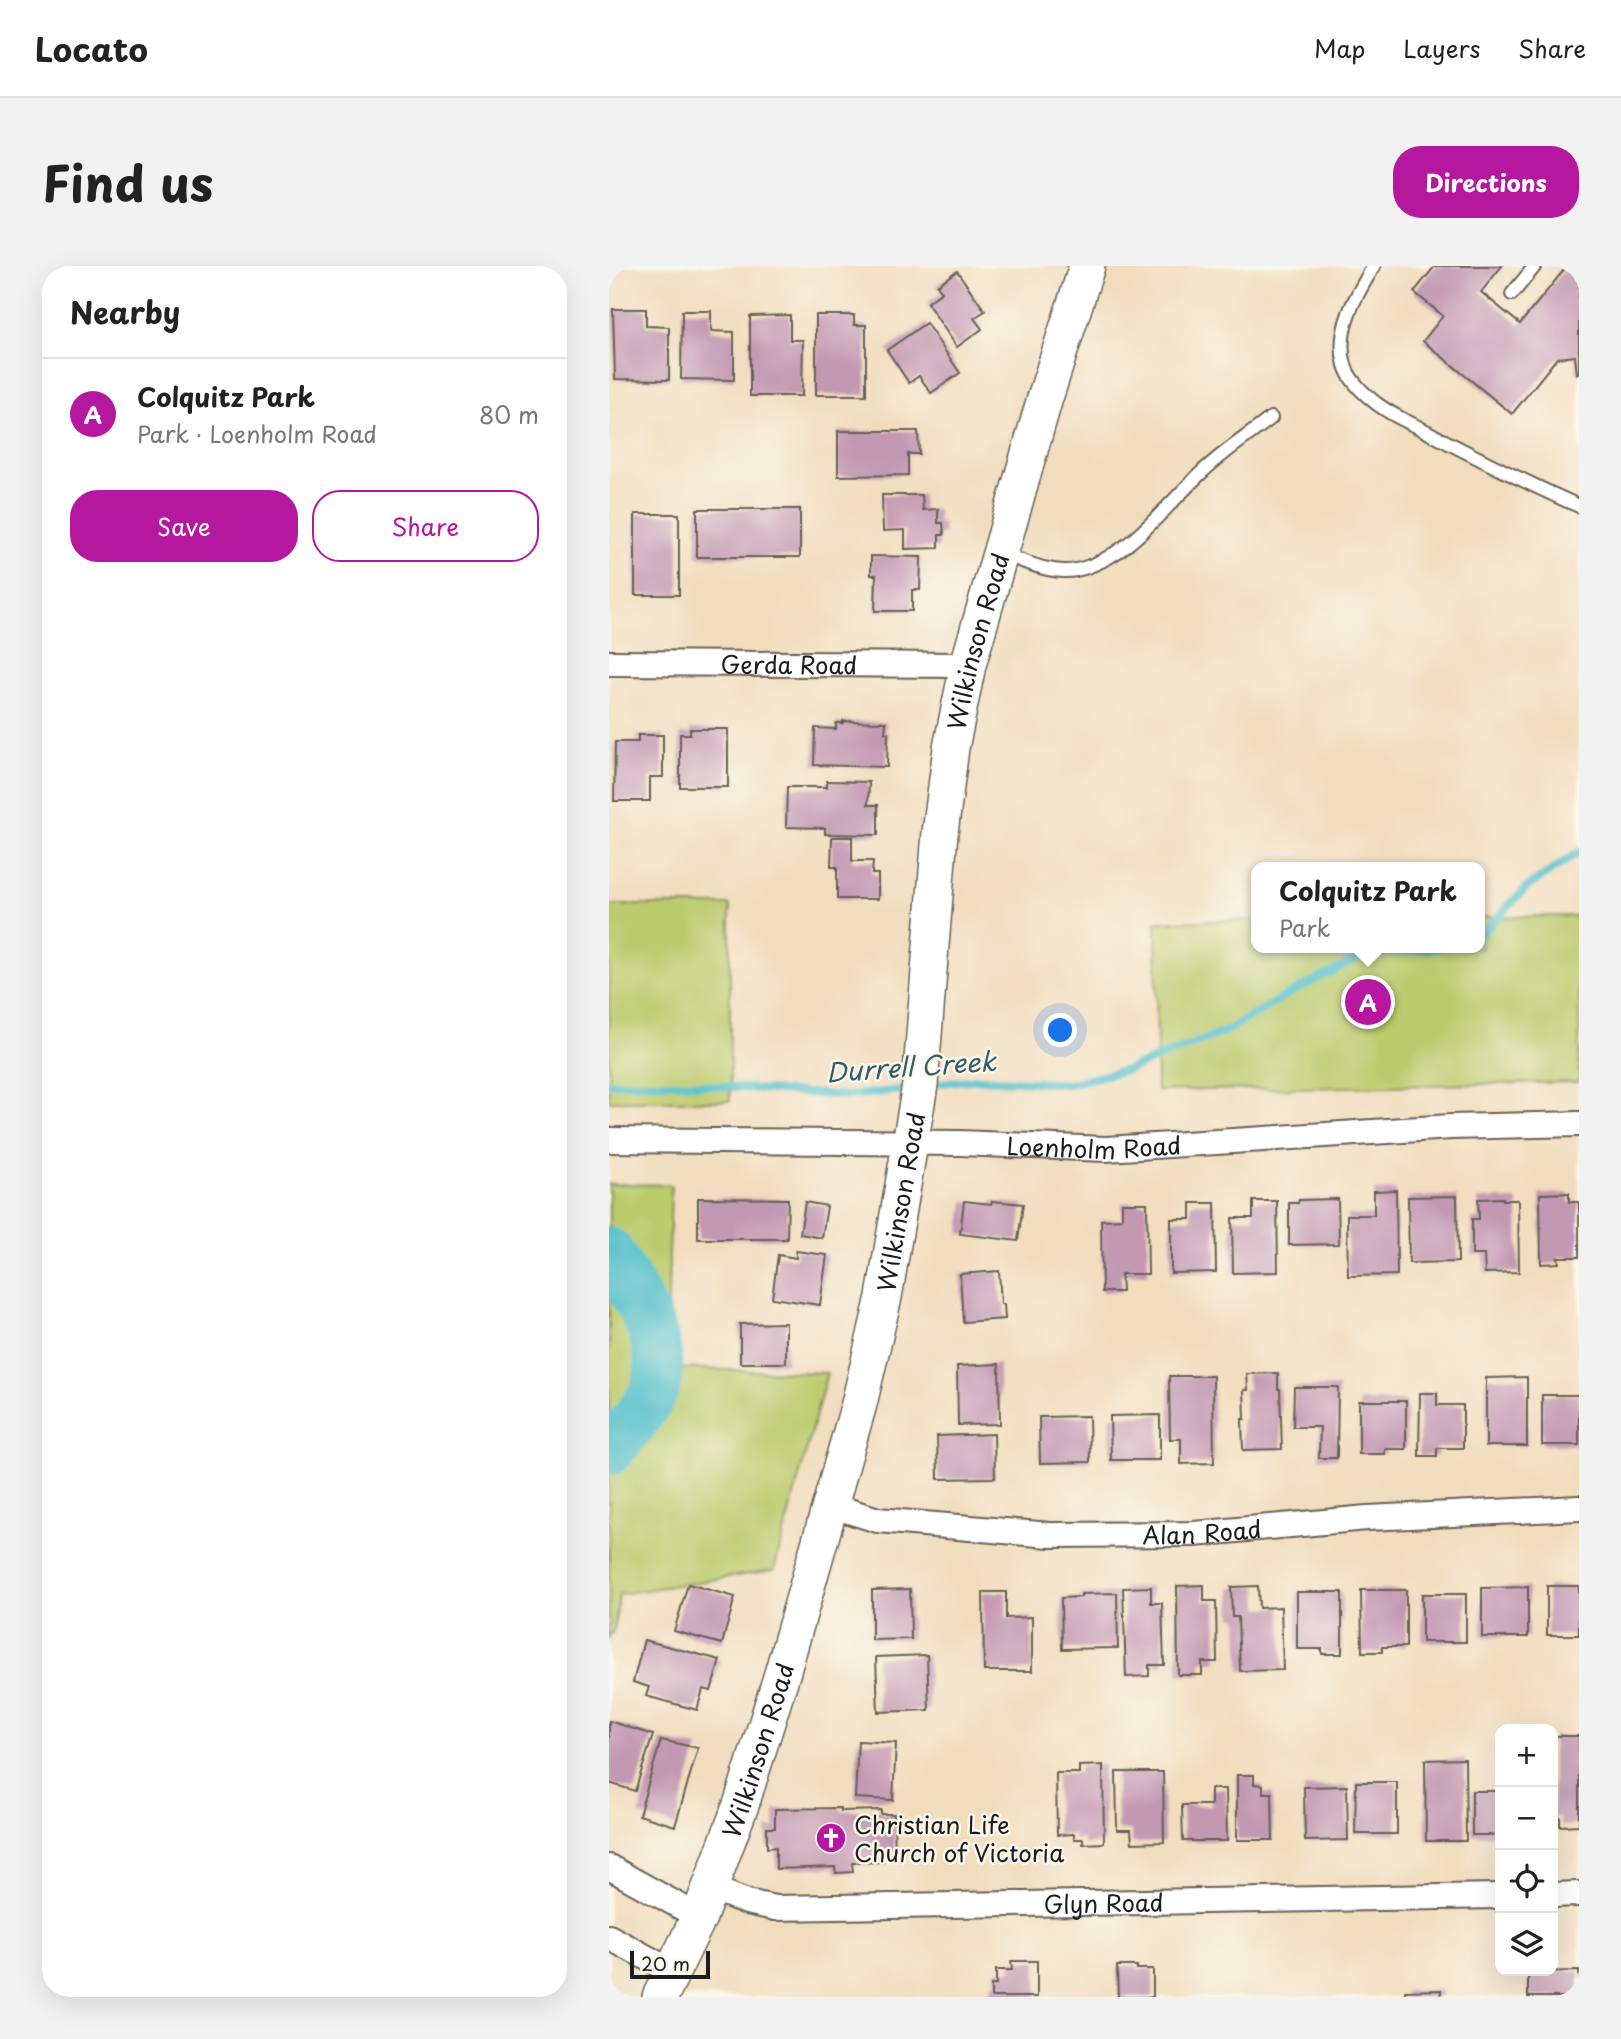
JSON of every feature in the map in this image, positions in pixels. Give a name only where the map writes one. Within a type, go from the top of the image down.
[{"type":"main road","name":"Wilkinson Road","points":[[667,1984],[705,1903],[743,1802],[859,1404],[884,1297],[912,1143],[920,1085],[940,833],[951,748],[968,665],[1045,398],[1087,266]]},
{"type":"street","name":"Gerda Road","points":[[609,663],[968,665]]},
{"type":"street","name":"Loenholm Road","points":[[609,1140],[912,1143],[1106,1149],[1451,1127],[1579,1124]]},
{"type":"street","name":"Alan Road","points":[[829,1505],[878,1520],[1050,1535],[1194,1534],[1367,1518],[1579,1507]]},
{"type":"street","name":"Glyn Road","points":[[609,1867],[705,1903],[747,1902],[775,1908],[1495,1896]]},
{"type":"street","points":[[1558,1895],[1579,1894]]},
{"type":"street","points":[[609,1937],[667,1984]]},
{"type":"lane","points":[[1374,266],[1350,311],[1343,335],[1345,366],[1351,379],[1386,410],[1579,506]]},
{"type":"lane","points":[[1512,294],[1535,266]]},
{"type":"lane","points":[[1001,553],[1056,571],[1075,570],[1097,563],[1119,551],[1205,469],[1271,418]]},
{"type":"green space","points":[[609,905],[730,905],[730,1101],[609,1101]]},
{"type":"green space","points":[[1579,916],[1579,1082],[1157,1091],[1156,922],[1251,920],[1251,953],[1485,953],[1485,917]]},
{"type":"green space","points":[[609,1184],[671,1185],[666,1368],[827,1373],[774,1570],[619,1594],[614,1630],[609,1638]]},
{"type":"building","points":[[1435,266],[1502,266],[1481,292],[1520,324],[1567,266],[1579,266],[1579,374],[1575,356],[1557,358],[1512,414],[1423,341],[1443,316],[1414,292]]},
{"type":"building","points":[[957,271],[985,311],[974,318],[982,329],[957,347],[927,303],[942,292],[937,285]]},
{"type":"building","points":[[613,309],[646,309],[646,326],[669,327],[669,380],[615,379]]},
{"type":"building","points":[[682,311],[711,311],[711,331],[734,332],[734,380],[681,379]]},
{"type":"building","points":[[790,315],[790,340],[803,340],[802,396],[750,396],[750,316]]},
{"type":"building","points":[[816,315],[854,315],[854,325],[866,325],[866,395],[816,395]]},
{"type":"building","points":[[926,323],[960,373],[931,393],[919,376],[909,383],[887,350]]},
{"type":"building","points":[[838,431],[918,431],[919,454],[908,454],[908,475],[838,476]]},
{"type":"building","points":[[882,495],[922,495],[923,510],[938,509],[938,523],[943,523],[944,535],[939,535],[939,548],[905,549],[905,530],[883,531]]},
{"type":"building","points":[[697,509],[800,509],[800,557],[697,557]]},
{"type":"building","points":[[635,514],[679,514],[679,595],[635,595]]},
{"type":"building","points":[[871,556],[921,557],[920,590],[912,590],[912,611],[875,611],[876,575],[871,575]]},
{"type":"building","points":[[886,722],[887,767],[814,765],[815,728],[836,729],[836,723]]},
{"type":"building","points":[[690,729],[728,729],[728,787],[680,787],[680,734],[690,734]]},
{"type":"building","points":[[638,735],[663,735],[663,777],[650,777],[650,801],[614,801],[615,742],[638,742]]},
{"type":"building","points":[[827,781],[869,782],[868,805],[878,805],[878,835],[825,834],[825,828],[786,827],[787,787],[827,787]]},
{"type":"building","points":[[832,837],[852,837],[852,861],[873,861],[872,874],[878,874],[878,899],[837,899],[837,867],[831,867]]},
{"type":"building","points":[[1396,1190],[1397,1275],[1348,1276],[1347,1215],[1374,1215],[1374,1191]]},
{"type":"building","points":[[1569,1193],[1569,1202],[1579,1202],[1579,1257],[1558,1257],[1559,1263],[1541,1264],[1540,1194]]},
{"type":"building","points":[[1457,1196],[1458,1262],[1409,1263],[1408,1197]]},
{"type":"building","points":[[698,1198],[788,1199],[787,1239],[698,1239]]},
{"type":"building","points":[[1338,1199],[1339,1244],[1289,1245],[1289,1203],[1298,1203],[1299,1200]]},
{"type":"building","points":[[1478,1199],[1518,1200],[1519,1272],[1485,1273],[1484,1255],[1472,1255],[1472,1219],[1479,1219]]},
{"type":"building","points":[[964,1201],[1023,1204],[1018,1241],[960,1234]]},
{"type":"building","points":[[1253,1201],[1277,1201],[1278,1272],[1233,1273],[1232,1218],[1253,1218]]},
{"type":"building","points":[[805,1202],[827,1206],[822,1238],[800,1234]]},
{"type":"building","points":[[1122,1203],[1147,1203],[1148,1274],[1121,1274],[1122,1292],[1102,1292],[1101,1220],[1122,1219]]},
{"type":"building","points":[[1191,1203],[1215,1203],[1216,1272],[1171,1273],[1171,1219],[1191,1219]]},
{"type":"building","points":[[796,1251],[827,1255],[820,1305],[772,1298],[778,1255],[796,1258]]},
{"type":"building","points":[[999,1271],[1001,1304],[1004,1304],[1005,1319],[963,1322],[960,1274]]},
{"type":"building","points":[[786,1323],[786,1363],[740,1363],[740,1324]]},
{"type":"building","points":[[999,1364],[1000,1424],[958,1425],[957,1366]]},
{"type":"building","points":[[1278,1373],[1282,1449],[1243,1450],[1242,1419],[1245,1419],[1244,1390],[1248,1390],[1247,1374]]},
{"type":"building","points":[[1169,1376],[1213,1376],[1214,1463],[1181,1464],[1181,1439],[1170,1439]]},
{"type":"building","points":[[1527,1377],[1527,1446],[1486,1446],[1486,1378]]},
{"type":"building","points":[[1294,1387],[1338,1387],[1337,1458],[1319,1458],[1320,1427],[1293,1427]]},
{"type":"building","points":[[1420,1393],[1437,1393],[1437,1405],[1463,1405],[1463,1448],[1437,1448],[1437,1456],[1419,1456]]},
{"type":"building","points":[[1542,1395],[1579,1395],[1579,1445],[1542,1445]]},
{"type":"building","points":[[1359,1401],[1406,1401],[1406,1449],[1385,1449],[1385,1454],[1359,1454]]},
{"type":"building","points":[[1160,1415],[1160,1460],[1111,1460],[1110,1416]]},
{"type":"building","points":[[1089,1416],[1090,1462],[1040,1463],[1039,1417]]},
{"type":"building","points":[[994,1434],[995,1478],[938,1479],[937,1436]]},
{"type":"building","points":[[688,1584],[735,1597],[722,1644],[674,1631]]},
{"type":"building","points":[[1204,1585],[1204,1601],[1216,1601],[1217,1662],[1202,1662],[1202,1675],[1178,1675],[1177,1586]]},
{"type":"building","points":[[1258,1586],[1259,1608],[1281,1607],[1283,1670],[1240,1671],[1238,1617],[1232,1617],[1231,1587]]},
{"type":"building","points":[[1547,1586],[1579,1586],[1579,1635],[1547,1635]]},
{"type":"building","points":[[1151,1587],[1151,1603],[1162,1603],[1164,1665],[1149,1665],[1149,1676],[1126,1677],[1123,1588]]},
{"type":"building","points":[[1528,1587],[1528,1637],[1482,1637],[1482,1588]]},
{"type":"building","points":[[910,1589],[911,1639],[872,1640],[872,1590]]},
{"type":"building","points":[[1361,1590],[1406,1590],[1406,1647],[1382,1647],[1382,1652],[1362,1652]]},
{"type":"building","points":[[983,1592],[1006,1592],[1006,1618],[1032,1617],[1032,1671],[984,1671]]},
{"type":"building","points":[[1297,1592],[1342,1592],[1342,1654],[1322,1654],[1322,1649],[1297,1649]]},
{"type":"building","points":[[1117,1593],[1118,1648],[1062,1649],[1061,1598],[1081,1597],[1081,1594]]},
{"type":"building","points":[[1422,1594],[1466,1594],[1466,1642],[1422,1642]]},
{"type":"building","points":[[644,1640],[720,1660],[711,1691],[703,1689],[697,1710],[646,1696],[649,1687],[633,1682]]},
{"type":"building","points":[[927,1655],[929,1710],[878,1712],[876,1657]]},
{"type":"building","points":[[609,1721],[653,1735],[635,1791],[609,1783]]},
{"type":"building","points":[[1558,1736],[1579,1736],[1579,1825],[1560,1826]]},
{"type":"building","points":[[661,1740],[698,1748],[675,1826],[639,1815]]},
{"type":"building","points":[[858,1741],[896,1743],[893,1800],[855,1798]]},
{"type":"building","points":[[1465,1759],[1466,1841],[1426,1841],[1425,1760]]},
{"type":"building","points":[[1103,1765],[1104,1843],[1083,1844],[1083,1839],[1074,1839],[1074,1834],[1057,1835],[1056,1773],[1079,1773],[1079,1766]]},
{"type":"building","points":[[1116,1772],[1163,1772],[1164,1842],[1132,1843],[1131,1830],[1117,1830]]},
{"type":"building","points":[[1237,1775],[1254,1775],[1254,1784],[1263,1785],[1263,1793],[1272,1793],[1273,1840],[1237,1840]]},
{"type":"building","points":[[1356,1782],[1397,1782],[1397,1834],[1355,1834]]},
{"type":"building","points":[[1347,1786],[1348,1840],[1305,1841],[1304,1787]]},
{"type":"building","points":[[1211,1789],[1226,1789],[1227,1841],[1183,1841],[1182,1805],[1211,1805]]},
{"type":"building","points":[[1472,1791],[1495,1791],[1495,1835],[1472,1835]]},
{"type":"building","name":"Christian Life Church of Victoria","points":[[841,1808],[841,1811],[881,1810],[881,1814],[894,1814],[895,1858],[883,1858],[883,1862],[852,1863],[853,1872],[836,1873],[835,1867],[776,1869],[776,1847],[767,1848],[767,1828],[775,1828],[775,1809]]},
{"type":"building","points":[[1011,1961],[1037,1961],[1037,1997],[991,1997],[991,1985],[996,1985],[996,1970],[1012,1970]]},
{"type":"building","points":[[1117,1966],[1153,1969],[1153,1997],[1118,1997]]},
{"type":"building","points":[[1558,1971],[1579,1971],[1579,1997],[1528,1997],[1528,1976],[1558,1976]]},
{"type":"building","points":[[1441,1990],[1441,1997],[1405,1997],[1405,1991]]},
{"type":"waterway","name":"Durrell Creek","points":[[1485,931],[1526,888],[1579,852]]},
{"type":"waterway","name":"Durrell Creek","points":[[930,1084],[979,1079],[1068,1084],[1127,1070],[1226,1031],[1292,992],[1365,955],[1386,953]]},
{"type":"waterway","name":"Durrell Creek","points":[[609,1083],[680,1083],[846,1096],[911,1089]]},
{"type":"waterway","points":[[609,1252],[649,1323],[658,1363],[657,1382],[649,1400],[609,1451]]},
{"type":"place","name":"Colquitz Park","points":[[1368,1002]]},
{"type":"place","name":"Christian Life Church of Victoria","points":[[831,1838]]}]
